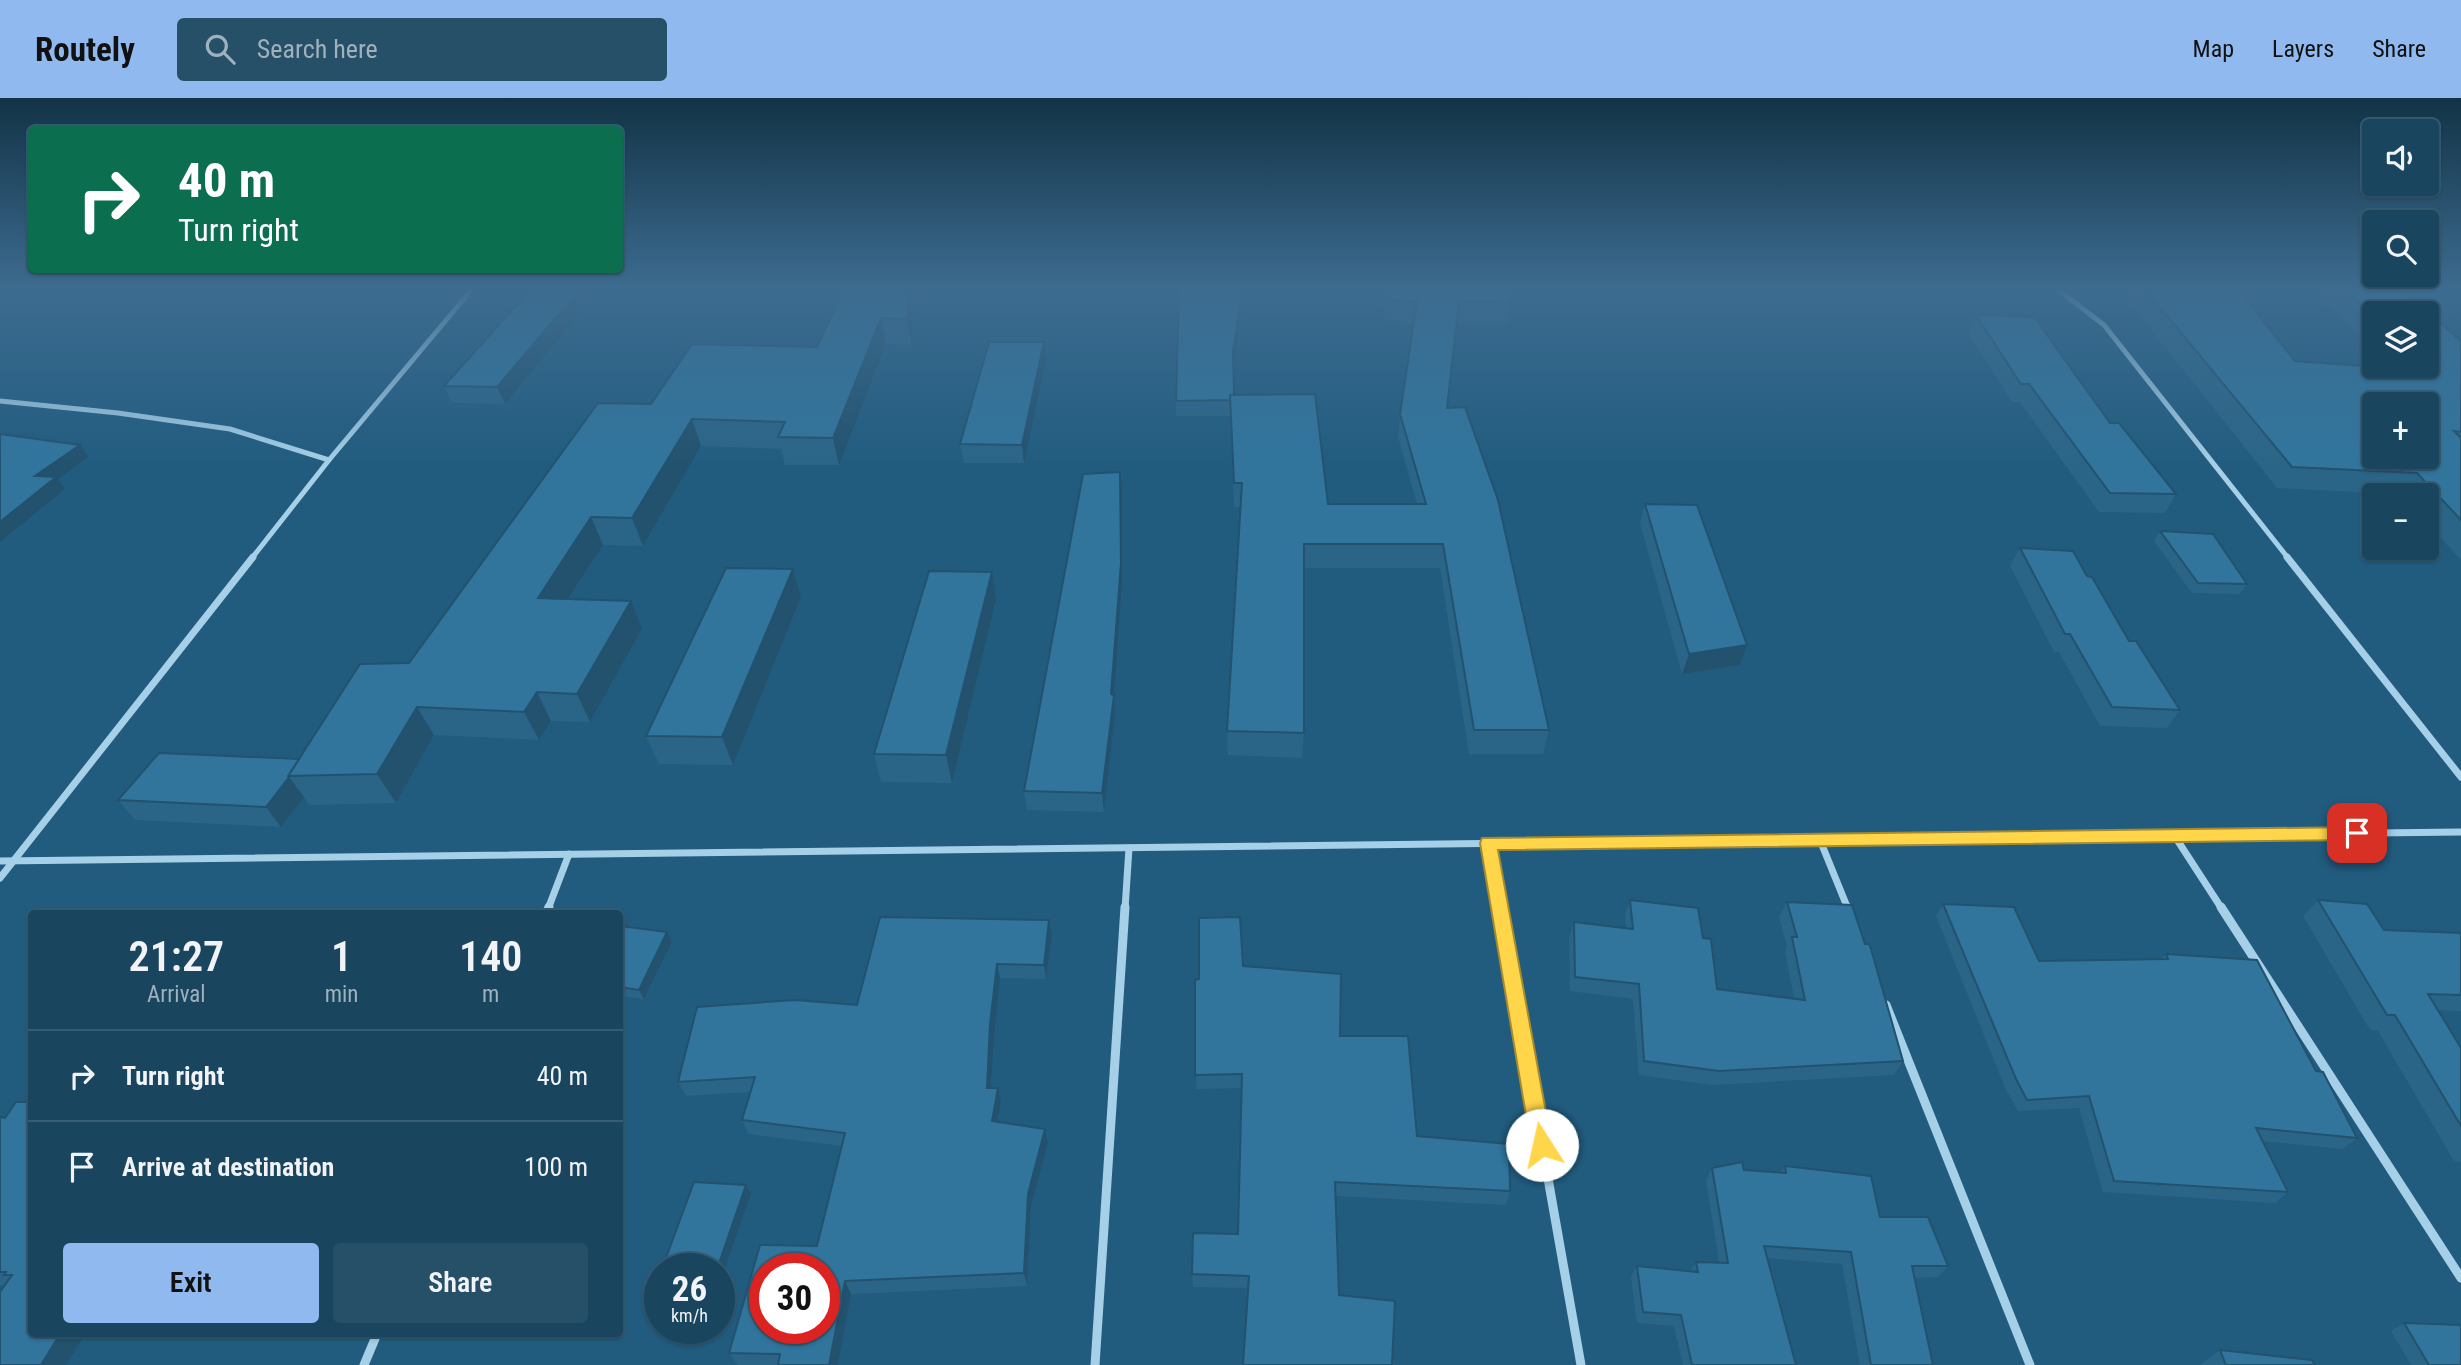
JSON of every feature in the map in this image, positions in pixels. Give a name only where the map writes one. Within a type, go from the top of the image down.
[{"type":"street","points":[[0,878],[329,460],[423,347]]},
{"type":"street","points":[[2122,347],[2461,776]]},
{"type":"street","points":[[0,401],[118,413],[230,429],[329,460]]},
{"type":"street","points":[[0,861],[2461,832]]},
{"type":"street","points":[[2174,835],[2461,1278]]},
{"type":"street","points":[[1820,839],[1856,929]]},
{"type":"street","points":[[1489,843],[1581,1365]]},
{"type":"street","points":[[1096,1365],[1129,848]]},
{"type":"street","points":[[548,910],[569,854]]},
{"type":"street","points":[[1881,993],[2030,1365]]},
{"type":"street","points":[[364,1365],[376,1337]]},
{"type":"building","points":[[479,347],[531,347],[497,387],[444,386]]},
{"type":"building","points":[[690,347],[869,347],[833,438],[778,437],[785,422],[692,419],[632,518],[591,517],[538,598],[631,601],[577,694],[537,692],[524,712],[417,707],[377,774],[288,776],[360,664],[409,663],[598,403],[651,404]]},
{"type":"building","points":[[988,347],[1043,347],[1022,445],[960,444]]},
{"type":"building","points":[[1177,347],[1234,347],[1234,395],[1230,395],[1231,400],[1176,401]]},
{"type":"building","points":[[1410,347],[1454,347],[1447,408],[1465,407],[1498,500],[1549,730],[1474,730],[1443,544],[1304,544],[1304,733],[1227,731],[1242,483],[1234,483],[1230,395],[1315,394],[1328,504],[1426,504],[1400,414]]},
{"type":"building","points":[[1997,347],[2056,347],[2110,423],[2119,423],[2176,494],[2110,493],[2029,384],[2021,384]]},
{"type":"building","points":[[2193,347],[2284,347],[2295,361],[2362,366],[2362,378],[2439,378],[2439,347],[2461,347],[2461,432],[2454,431],[2461,438],[2461,520],[2439,496],[2439,483],[2426,483],[2417,473],[2292,467]]},
{"type":"building","points":[[0,434],[80,445],[35,476],[56,477],[0,522]]},
{"type":"building","points":[[1120,472],[1121,563],[1111,694],[1114,695],[1102,793],[1024,791],[1083,474]]},
{"type":"building","points":[[1645,504],[1697,505],[1747,645],[1689,654]]},
{"type":"building","points":[[2160,531],[2213,534],[2247,584],[2198,583]]},
{"type":"building","points":[[2020,548],[2073,551],[2087,576],[2092,577],[2129,641],[2136,641],[2180,710],[2112,707],[2070,634],[2065,634]]},
{"type":"building","points":[[726,568],[793,569],[722,737],[646,736]]},
{"type":"building","points":[[929,571],[992,572],[946,755],[874,754]]},
{"type":"building","points":[[159,753],[299,759],[266,807],[118,800]]},
{"type":"building","points":[[1630,900],[1698,908],[1703,938],[1711,939],[1717,989],[1805,1000],[1792,937],[1797,937],[1787,902],[1852,905],[1865,944],[1869,944],[1871,949],[1903,1061],[1719,1071],[1644,1061],[1639,984],[1575,977],[1574,922],[1633,929]]},
{"type":"building","points":[[2318,900],[2367,904],[2384,930],[2461,933],[2461,995],[2428,994],[2461,1048],[2461,1126],[2395,1015],[2387,1015]]},
{"type":"building","points":[[1943,904],[2014,907],[2039,961],[2168,959],[2166,954],[2257,960],[2316,1071],[2323,1072],[2357,1138],[2256,1128],[2288,1192],[2114,1181],[2089,1096],[2027,1100]]},
{"type":"building","points":[[880,917],[1049,920],[1044,965],[997,964],[990,1024],[987,1088],[998,1088],[992,1121],[1045,1129],[1028,1194],[1024,1273],[845,1281],[840,1307],[840,1253],[758,1253],[760,1245],[817,1246],[845,1133],[742,1120],[755,1077],[678,1082],[697,1007],[795,1000],[857,1005]]},
{"type":"building","points":[[1240,917],[1243,966],[1341,974],[1340,1036],[1408,1036],[1417,1136],[1509,1144],[1510,1191],[1335,1182],[1339,1295],[1395,1301],[1392,1365],[1243,1365],[1249,1276],[1192,1274],[1193,1233],[1238,1234],[1242,1074],[1195,1075],[1195,980],[1199,979],[1199,918]]},
{"type":"building","points":[[623,926],[667,932],[639,990],[623,987]]},
{"type":"building","points":[[16,1102],[28,1102],[28,1337],[58,1337],[41,1365],[0,1365],[0,1292],[12,1275],[0,1272],[0,1117],[5,1118]]},
{"type":"building","points":[[1742,1162],[1744,1170],[1786,1173],[1785,1166],[1871,1176],[1880,1217],[1928,1217],[1948,1266],[1912,1266],[1933,1365],[1871,1365],[1851,1252],[1764,1246],[1796,1365],[1692,1365],[1681,1315],[1643,1312],[1637,1266],[1698,1272],[1696,1262],[1728,1263],[1712,1168]]},
{"type":"building","points":[[694,1182],[746,1185],[723,1253],[668,1253]]},
{"type":"building","points":[[749,1283],[749,1344],[833,1344],[829,1365],[778,1365],[780,1354],[729,1353],[732,1344],[735,1344],[735,1332]]},
{"type":"building","points":[[2404,1323],[2461,1325],[2461,1365],[2429,1365]]},
{"type":"building","points":[[2220,1350],[2312,1360],[2315,1365],[2226,1365]]},
{"type":"route","points":[[1542,1145],[1489,843],[2357,833]]}]
